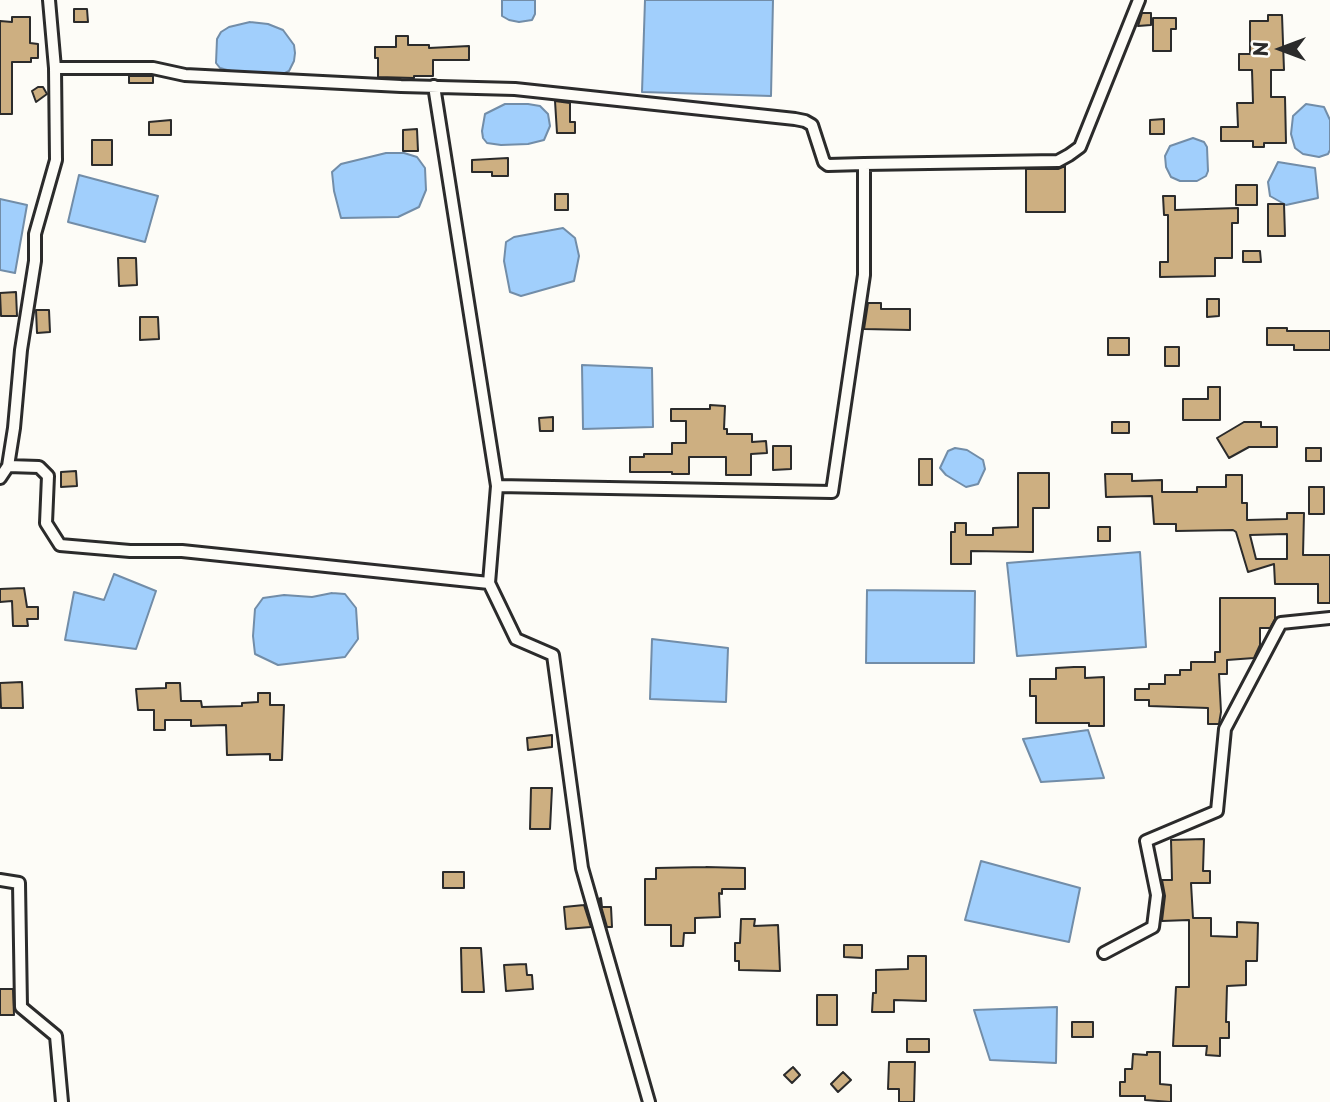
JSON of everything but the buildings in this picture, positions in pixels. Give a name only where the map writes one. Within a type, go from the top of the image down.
[{"type":"street","points":[[0,478],[8,466],[14,428],[21,350],[35,261],[35,234],[56,160],[55,68],[49,0]]},
{"type":"street","points":[[55,68],[153,68],[186,75],[515,89],[795,119],[811,125],[824,162],[828,165],[1058,161],[1080,147],[1139,0]]},
{"type":"street","points":[[434,86],[497,486],[489,583],[516,639],[553,655],[582,867],[649,1102]]},
{"type":"street","points":[[497,486],[832,492],[864,275],[864,164]]},
{"type":"street","points":[[8,466],[39,467],[48,476],[46,523],[60,545],[130,551],[182,551],[489,583]]},
{"type":"street","points":[[1104,953],[1153,926],[1157,895],[1146,841],[1217,811],[1225,729],[1281,623],[1330,618]]},
{"type":"street","points":[[0,880],[19,883],[21,1007],[56,1035],[62,1102]]},
{"type":"water","points":[[502,0],[535,0],[532,20],[519,22],[502,16]]},
{"type":"water","points":[[645,0],[773,0],[771,96],[642,92]]},
{"type":"water","points":[[250,22],[268,24],[283,30],[294,45],[294,61],[289,71],[270,76],[231,71],[220,68],[216,63],[217,39],[221,32],[229,27]]},
{"type":"water","points":[[505,104],[540,106],[548,114],[550,126],[544,140],[528,144],[487,143],[482,131],[485,114]]},
{"type":"water","points":[[1306,104],[1324,107],[1330,120],[1328,154],[1319,157],[1303,154],[1295,148],[1291,134],[1293,116]]},
{"type":"water","points":[[1193,138],[1204,142],[1207,147],[1208,171],[1206,176],[1197,181],[1180,181],[1171,177],[1165,156],[1170,146]]},
{"type":"water","points":[[386,153],[404,153],[417,157],[425,168],[426,190],[419,207],[398,217],[341,218],[332,172],[341,164]]},
{"type":"water","points":[[1278,162],[1315,168],[1318,198],[1286,205],[1270,196],[1268,182]]},
{"type":"water","points":[[79,175],[158,196],[145,242],[68,222]]},
{"type":"water","points":[[0,199],[27,205],[15,273],[0,270]]},
{"type":"water","points":[[563,228],[575,238],[579,256],[574,281],[521,296],[510,292],[504,261],[506,242],[514,237]]},
{"type":"water","points":[[582,365],[652,368],[653,427],[583,429]]},
{"type":"water","points":[[955,448],[967,450],[983,460],[985,469],[978,484],[966,487],[946,475],[940,468],[948,451]]},
{"type":"water","points":[[1140,552],[1146,647],[1017,656],[1007,563]]},
{"type":"water","points":[[114,574],[156,591],[136,649],[65,640],[74,592],[104,600]]},
{"type":"water","points":[[867,590],[975,591],[974,663],[866,663]]},
{"type":"water","points":[[332,593],[345,594],[356,608],[358,639],[345,657],[278,665],[255,654],[255,609],[263,598],[284,595],[312,597]]},
{"type":"water","points":[[652,639],[728,648],[726,702],[650,699]]},
{"type":"water","points":[[1088,730],[1104,778],[1041,782],[1023,739]]},
{"type":"water","points":[[981,861],[1080,888],[1069,942],[965,920]]},
{"type":"water","points":[[1057,1007],[1056,1063],[990,1060],[974,1010]]}]
